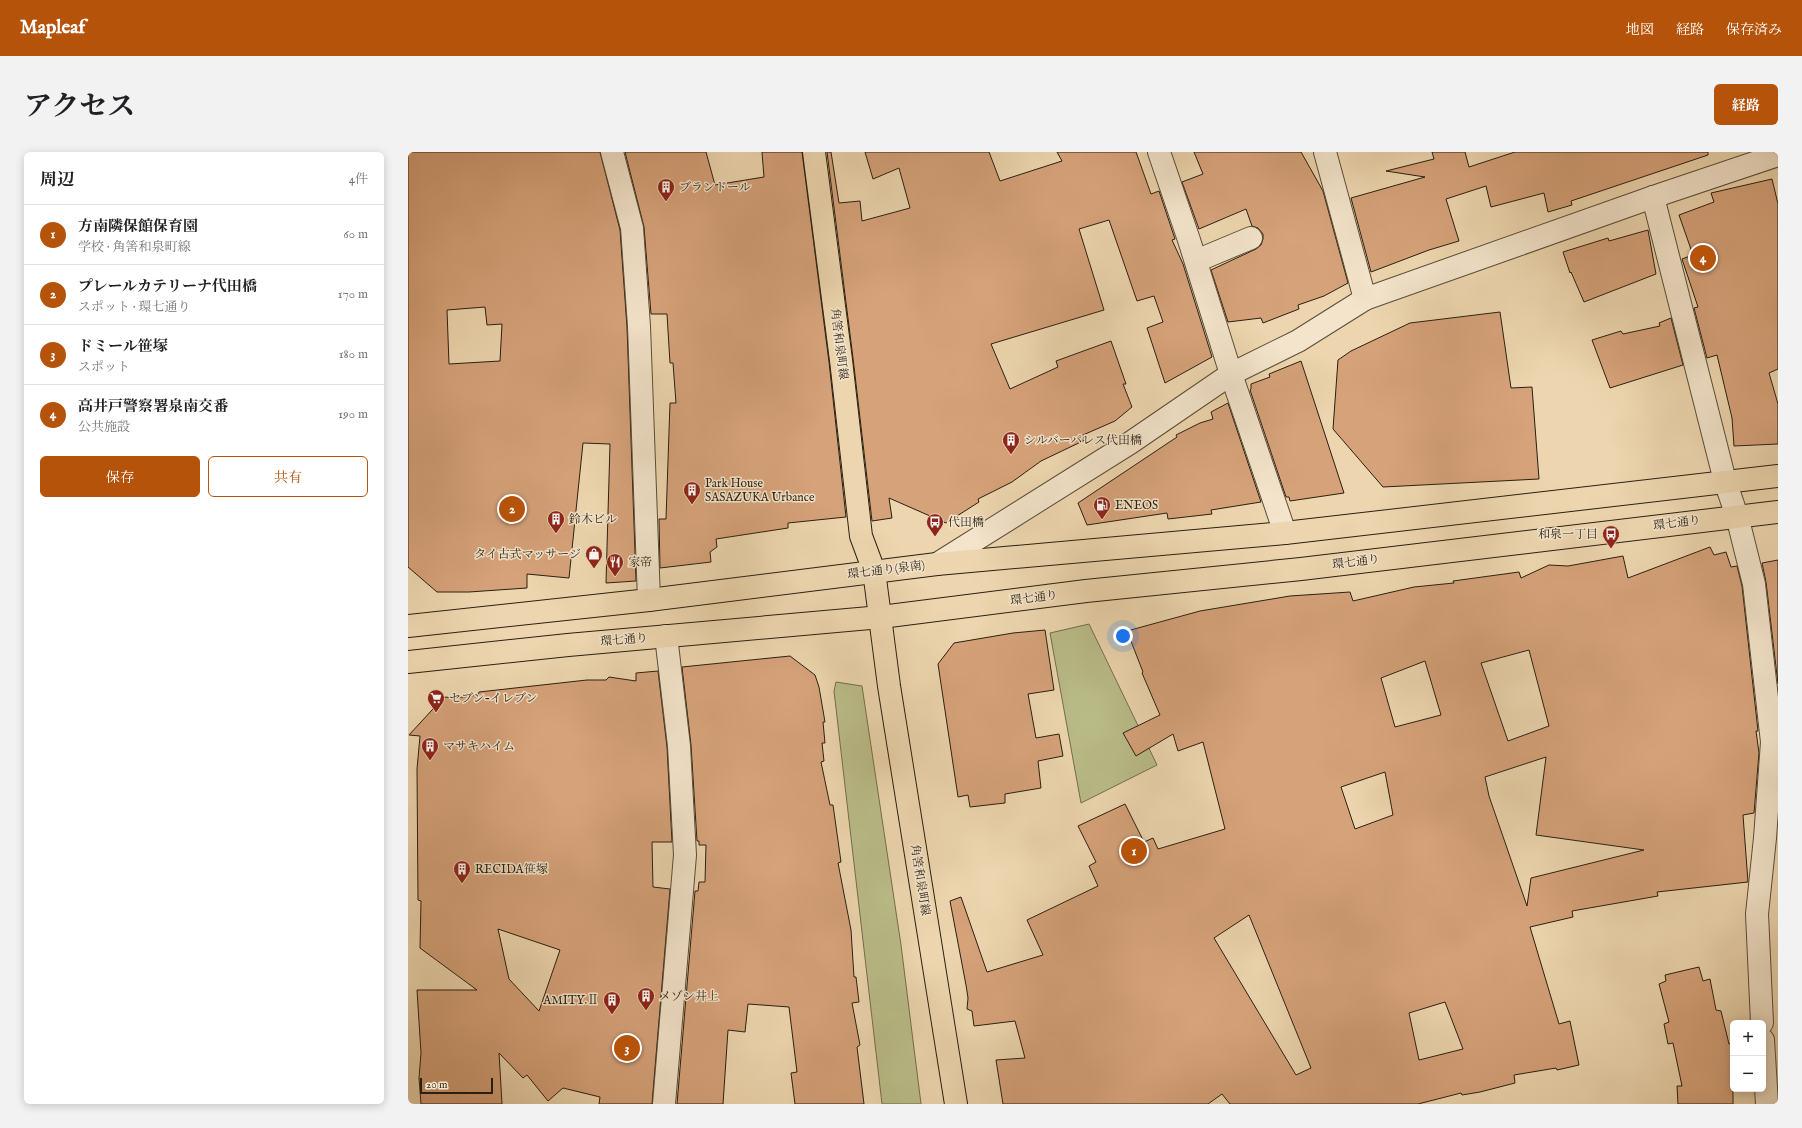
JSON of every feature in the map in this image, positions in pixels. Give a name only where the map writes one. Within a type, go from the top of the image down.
[{"type":"main road","name":"角筈和泉町線","points":[[814,152],[841,360],[861,536],[874,571],[919,876],[956,1104]]},
{"type":"main road","points":[[937,564],[1285,533],[1724,481],[1778,476]]},
{"type":"main road","name":"環七通り","points":[[408,662],[568,645],[881,617],[1086,591],[1301,569],[1778,512]]},
{"type":"main road","name":"環七通り(泉南)","points":[[649,600],[937,564]]},
{"type":"main road","points":[[408,626],[649,600]]},
{"type":"street","points":[[612,152],[632,228],[639,326],[649,600]]},
{"type":"street","points":[[1159,152],[1196,261],[1231,374],[1285,533]]},
{"type":"street","points":[[1325,152],[1365,298]]},
{"type":"street","points":[[937,564],[1130,443],[1231,374],[1298,341],[1365,298],[1653,197],[1778,155]]},
{"type":"street","points":[[1653,197],[1724,481],[1737,516],[1754,584],[1772,742],[1765,838],[1757,914],[1762,1020]]},
{"type":"street","points":[[1196,261],[1251,238]]},
{"type":"street","points":[[664,1104],[685,855],[679,746],[666,636]]},
{"type":"street","points":[[1764,1056],[1767,1104]]},
{"type":"green space","points":[[1089,624],[1157,765],[1081,803],[1050,633]]},
{"type":"green space","points":[[836,682],[862,686],[901,945],[921,1104],[882,1104],[834,691]]},
{"type":"building","points":[[408,152],[600,152],[620,230],[627,327],[636,581],[606,583],[610,444],[583,443],[569,578],[527,574],[527,588],[469,592],[437,592],[408,567]],"holes":[[[485,307],[487,325],[502,324],[500,361],[449,364],[447,310]]]},
{"type":"building","points":[[625,152],[706,152],[715,185],[764,177],[762,152],[802,152],[829,362],[846,517],[788,523],[788,528],[716,539],[717,547],[710,552],[711,562],[660,568],[659,519],[666,519],[670,403],[676,403],[673,363],[670,363],[667,314],[651,314],[644,227]]},
{"type":"building","points":[[827,152],[831,152],[839,203],[860,201],[862,221],[910,208],[899,168],[873,179],[865,152],[989,152],[1000,181],[1062,161],[1057,152],[1136,152],[1151,194],[1159,191],[1175,239],[1172,240],[1183,264],[1212,357],[1165,383],[1147,328],[1163,322],[1154,296],[1137,301],[1109,220],[1079,229],[1104,310],[991,344],[1010,389],[1058,367],[1056,361],[1111,341],[1126,384],[1123,384],[1132,407],[1115,421],[1083,435],[1085,440],[1041,461],[1012,482],[978,499],[979,502],[946,523],[889,498],[892,518],[872,521]]},
{"type":"building","points":[[1194,152],[1301,152],[1323,191],[1348,283],[1324,296],[1298,305],[1299,309],[1263,323],[1261,318],[1228,322],[1211,270],[1256,249],[1261,245],[1263,234],[1258,228],[1252,226],[1246,209],[1199,229],[1182,182],[1203,174]]},
{"type":"building","points":[[1432,152],[1465,152],[1469,167],[1515,152],[1708,152],[1708,155],[1571,201],[1572,205],[1548,212],[1544,193],[1491,207],[1486,186],[1446,199],[1459,241],[1429,250],[1371,272],[1351,198],[1425,177],[1386,171],[1434,159]]},
{"type":"building","points":[[1772,179],[1778,204],[1778,369],[1769,373],[1778,404],[1778,444],[1734,446],[1732,418],[1717,355],[1707,358],[1694,308],[1698,307],[1682,259],[1693,255],[1679,215],[1714,202],[1711,193]]},
{"type":"building","points":[[1648,230],[1656,274],[1584,302],[1571,272],[1570,273],[1563,252],[1608,238],[1609,241]]},
{"type":"building","points":[[1500,312],[1511,388],[1532,387],[1539,479],[1383,487],[1333,429],[1338,360],[1351,351],[1410,323]]},
{"type":"building","points":[[1671,318],[1683,365],[1610,388],[1592,340],[1621,331],[1623,334],[1660,326],[1659,323]]},
{"type":"building","points":[[1301,361],[1344,493],[1290,501],[1289,497],[1286,497],[1250,390],[1251,384],[1270,377],[1269,374]]},
{"type":"building","points":[[1228,403],[1261,502],[1211,510],[1212,514],[1168,519],[1167,513],[1087,525],[1078,503],[1177,437],[1176,435],[1200,423],[1213,419],[1211,412]]},
{"type":"building","points":[[1710,547],[1714,555],[1726,552],[1731,567],[1737,566],[1742,586],[1758,731],[1756,731],[1759,753],[1754,813],[1743,815],[1748,882],[1657,892],[1658,896],[1572,911],[1573,917],[1530,927],[1559,1024],[1570,1021],[1579,1065],[1557,1070],[1556,1068],[1514,1075],[1515,1083],[1480,1092],[1462,1095],[1461,1093],[1418,1104],[1230,1104],[1222,1094],[1208,1104],[1003,1104],[996,1060],[1025,1058],[1015,1021],[974,1026],[972,1011],[967,1009],[968,998],[966,985],[950,901],[961,897],[987,972],[1043,955],[1027,920],[1098,886],[1089,866],[1096,862],[1078,826],[1125,804],[1144,842],[1153,838],[1158,849],[1225,829],[1203,742],[1178,751],[1173,734],[1136,756],[1123,733],[1160,715],[1142,673],[1143,672],[1127,631],[1200,611],[1290,596],[1350,592],[1353,601],[1414,587],[1454,583],[1453,581],[1519,572],[1521,578],[1549,565],[1568,566],[1623,556],[1628,578]],"holes":[[[1529,650],[1549,726],[1508,741],[1481,663]],[[1425,661],[1441,715],[1395,727],[1381,678]],[[1546,757],[1536,835],[1644,850],[1531,878],[1527,906],[1489,796],[1485,777]],[[1385,772],[1393,815],[1355,829],[1341,787]],[[1249,915],[1311,1068],[1296,1075],[1214,938]],[[1445,1002],[1463,1049],[1419,1060],[1409,1013]]]},
{"type":"building","points":[[1778,560],[1778,684],[1766,582],[1762,563]]},
{"type":"building","points":[[1045,630],[1054,690],[1028,694],[1036,738],[1059,734],[1063,756],[1038,761],[1041,788],[1005,794],[1005,803],[970,807],[968,795],[958,797],[938,664],[954,643],[1013,633]]},
{"type":"building","points":[[790,656],[815,675],[819,687],[825,722],[823,722],[825,743],[822,743],[824,761],[821,762],[830,805],[833,805],[841,862],[838,863],[851,930],[854,977],[856,977],[859,1002],[852,1003],[860,1045],[857,1047],[864,1104],[795,1104],[791,1073],[797,1072],[789,1007],[748,1004],[745,1032],[728,1030],[723,1104],[677,1104],[695,891],[698,891],[699,882],[705,882],[706,845],[699,845],[699,841],[697,841],[691,745],[682,667]]},
{"type":"building","points":[[658,671],[667,747],[672,842],[652,842],[653,887],[670,889],[652,1104],[599,1104],[600,1097],[563,1088],[548,1101],[527,1075],[523,1078],[499,1053],[502,1104],[421,1104],[419,1078],[421,1053],[417,990],[477,990],[420,948],[421,901],[418,900],[417,769],[420,736],[409,735],[444,697],[456,698],[478,695],[479,692],[587,680],[606,680],[609,677],[636,681],[636,673]],"holes":[[[498,929],[560,950],[539,1011],[509,979]]]},
{"type":"building","points":[[1699,967],[1703,981],[1710,979],[1716,1010],[1721,1011],[1730,1044],[1730,1092],[1733,1092],[1733,1104],[1678,1104],[1677,1086],[1682,1086],[1673,1043],[1668,1044],[1664,1024],[1669,1022],[1659,984],[1666,981],[1665,975]]},
{"type":"place","name":"ブランドール","points":[[666,202]]},
{"type":"place","name":"高井戸警察署泉南交番","points":[[1703,258]]},
{"type":"place","name":"シルバーパレス代田橋","points":[[1011,455]]},
{"type":"place","name":"Park House SASAZUKA Urbance","points":[[692,505]]},
{"type":"place","name":"プレールカテリーナ代田橋","points":[[512,509]]},
{"type":"place","name":"ENEOS","points":[[1102,520]]},
{"type":"place","name":"鈴木ビル","points":[[556,534]]},
{"type":"place","name":"代田橋","points":[[935,537]]},
{"type":"place","name":"和泉一丁目","points":[[1611,549]]},
{"type":"place","name":"タイ古式マッサージ","points":[[594,569]]},
{"type":"place","name":"家帝","points":[[615,577]]},
{"type":"place","name":"セブン-イレブン","points":[[436,713]]},
{"type":"place","name":"マサキハイム","points":[[430,761]]},
{"type":"place","name":"方南隣保館保育園","points":[[1134,851]]},
{"type":"place","name":"RECIDA笹塚","points":[[462,884]]},
{"type":"place","name":"メゾン井上","points":[[646,1011]]},
{"type":"place","name":"AMITY.Ⅱ","points":[[612,1015]]},
{"type":"place","name":"ドミール笹塚","points":[[627,1048]]}]
